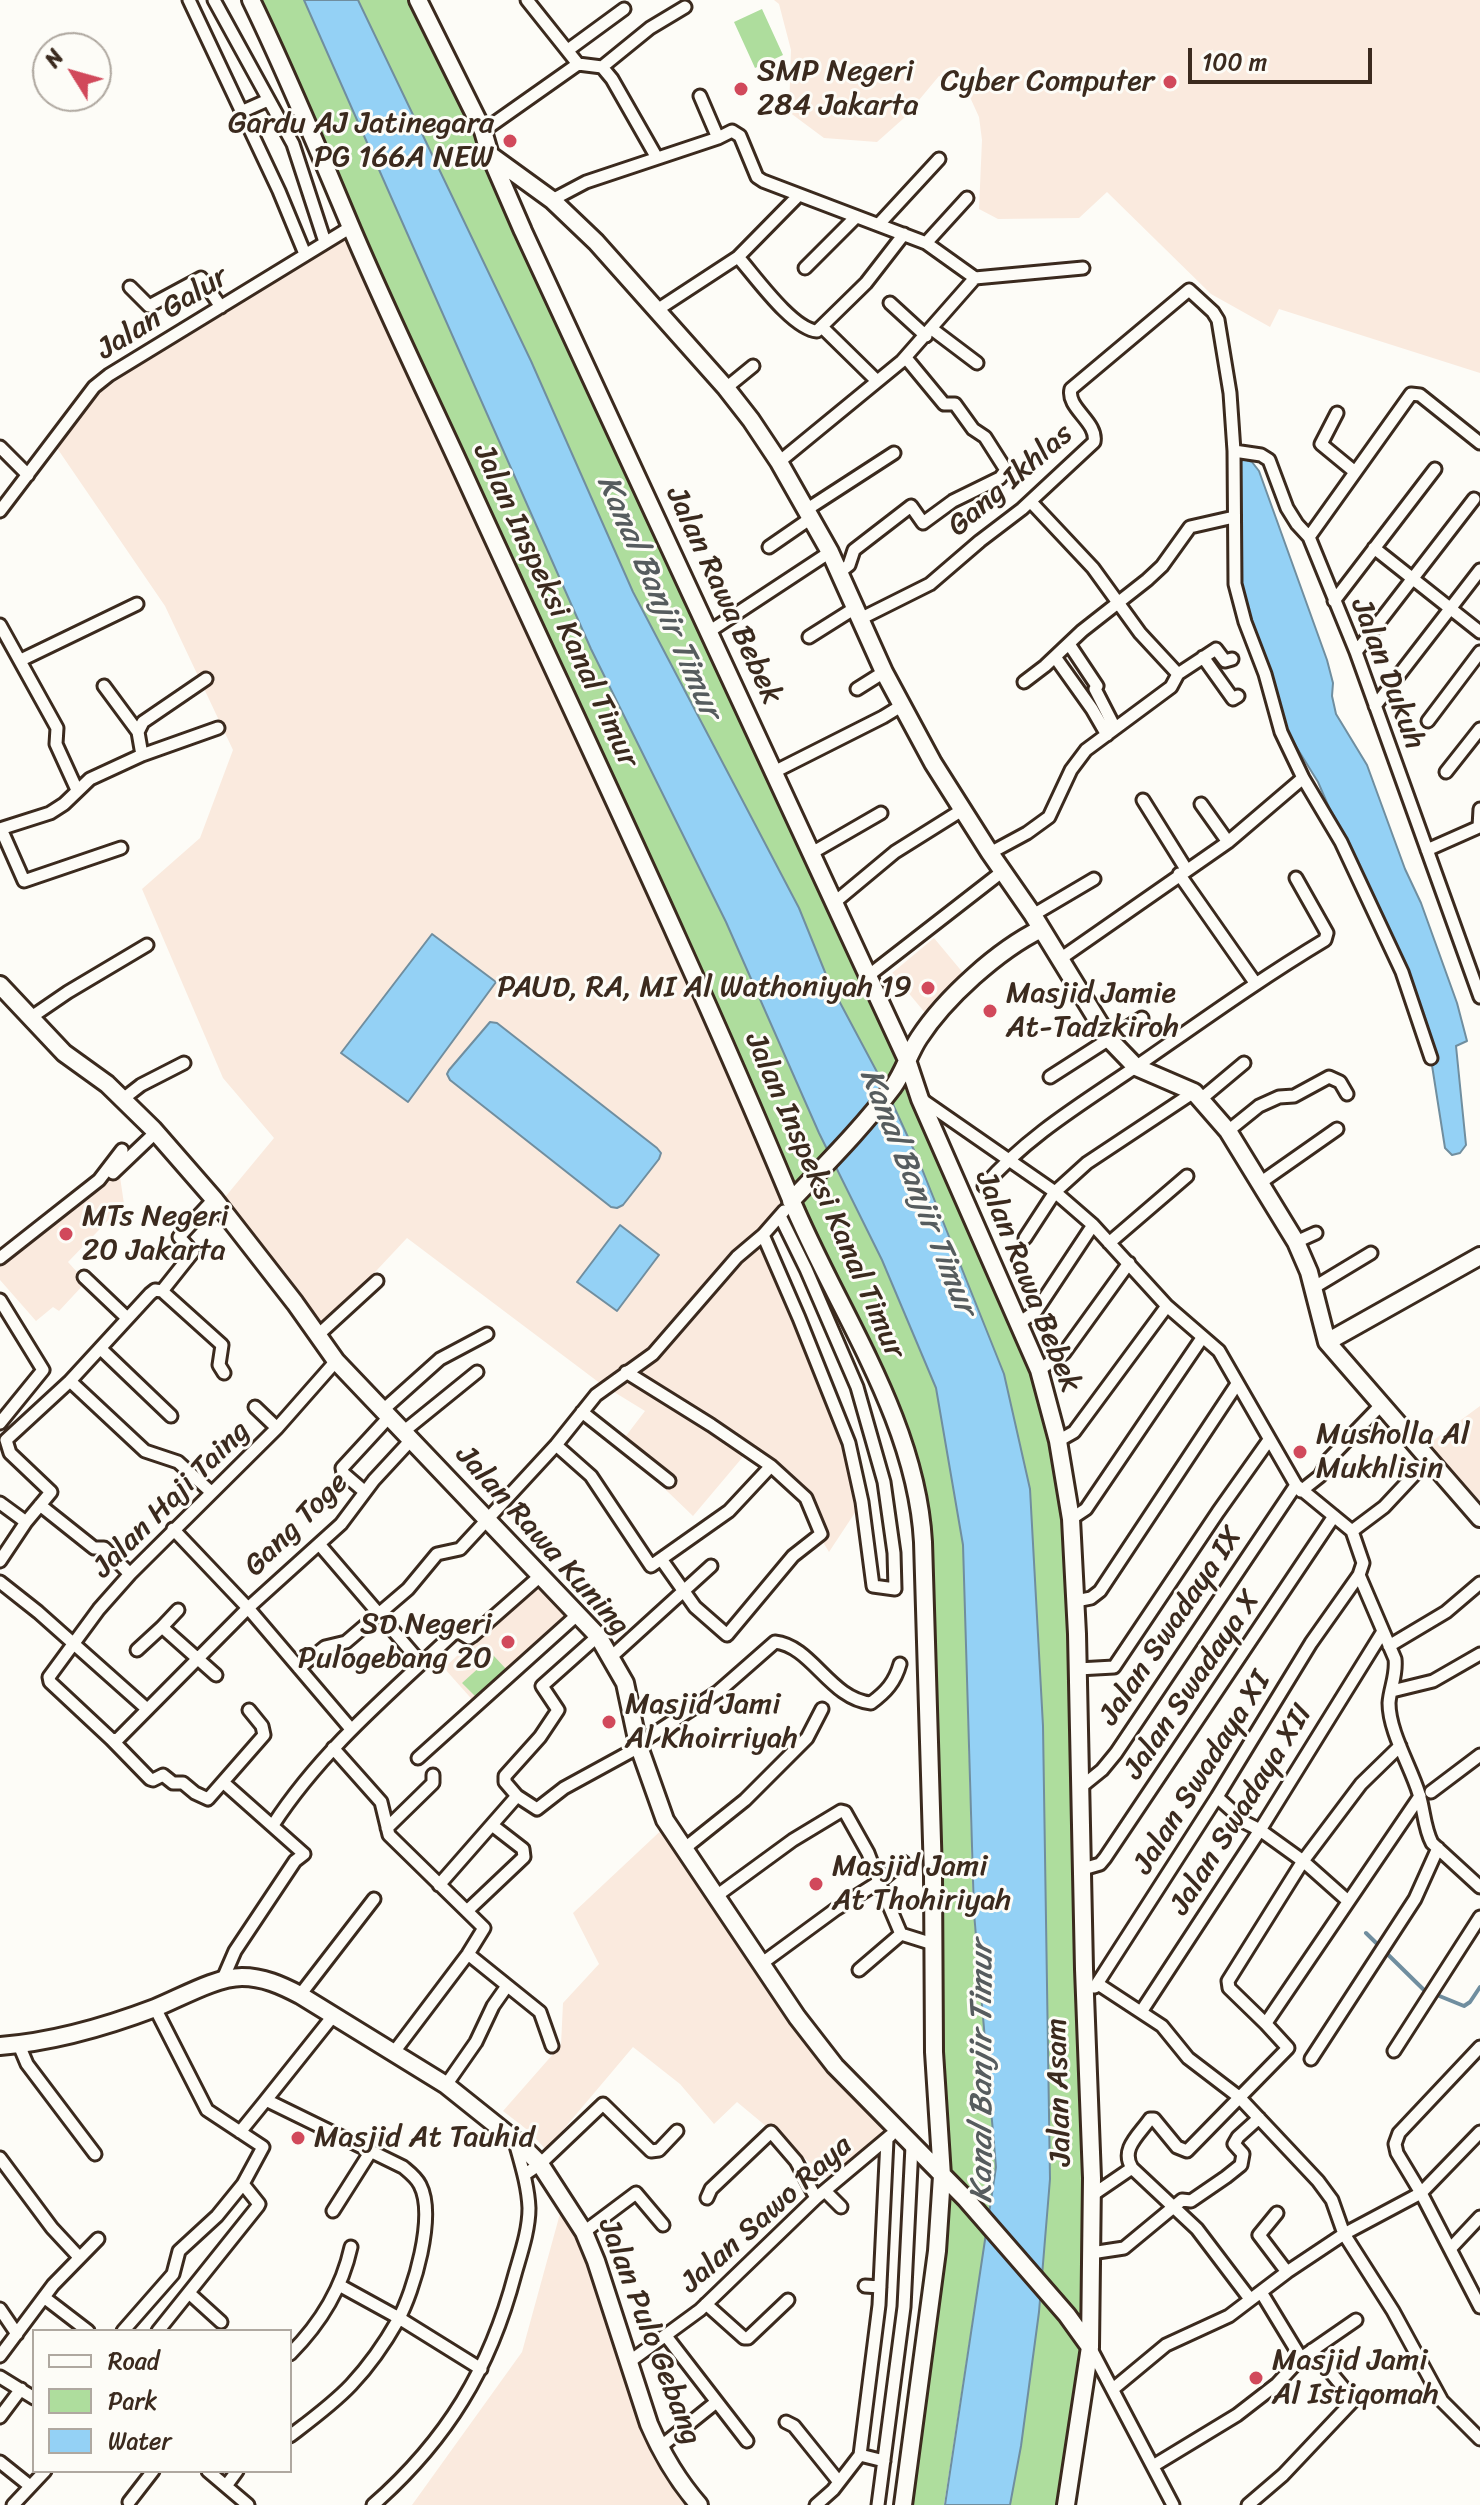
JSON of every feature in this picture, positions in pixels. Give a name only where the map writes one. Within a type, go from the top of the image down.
[{"type":"street","points":[[189,0],[279,191],[305,254]]},
{"type":"street","points":[[214,0],[293,144],[325,242]]},
{"type":"street","name":"Jalan Inspeksi Kanal Timur","points":[[251,0],[286,71],[351,227],[717,1026],[791,1201],[862,1348],[904,1444],[918,1492],[928,1681],[934,2052],[942,2176],[937,2251],[903,2505]]},
{"type":"street","name":"Jalan Rawa Bebek","points":[[418,0],[483,131],[490,155],[611,424],[710,631],[772,773],[907,1060],[920,1099],[1039,1370],[1058,1441],[1071,1519],[1078,1672]]},
{"type":"street","points":[[527,0],[578,64]]},
{"type":"street","points":[[602,67],[650,28],[685,7]]},
{"type":"street","points":[[568,50],[624,9]]},
{"type":"street","points":[[483,131],[578,64],[602,67],[657,158]]},
{"type":"street","points":[[700,96],[718,138]]},
{"type":"street","points":[[241,112],[268,100]]},
{"type":"street","points":[[552,200],[586,182],[736,132],[757,177],[798,196],[926,243],[975,278],[1083,268]]},
{"type":"street","points":[[490,155],[552,200],[596,242],[726,388],[779,462],[809,514],[840,572],[901,706],[962,810],[1037,922],[1109,1039],[1136,1067],[1197,1096],[1228,1131],[1296,1242],[1313,1288],[1327,1342],[1480,1518]]},
{"type":"street","points":[[879,224],[939,159]]},
{"type":"street","points":[[657,310],[738,257],[798,196]]},
{"type":"street","points":[[926,243],[967,198]]},
{"type":"street","points":[[805,268],[856,217]]},
{"type":"street","name":"Jalan Galur","points":[[0,511],[94,387],[351,227]]},
{"type":"street","points":[[738,257],[769,295],[812,331],[822,327],[866,283],[904,234]]},
{"type":"street","points":[[130,287],[149,306],[201,278],[221,307]]},
{"type":"street","points":[[779,462],[906,358],[975,278]]},
{"type":"street","name":"Gang Ikhlas","points":[[809,637],[857,613],[930,584],[1031,502],[1096,438],[1070,398],[1071,389],[1189,290],[1218,320],[1230,393],[1234,451]]},
{"type":"street","points":[[890,303],[929,333],[977,363]]},
{"type":"street","points":[[822,327],[877,381]]},
{"type":"street","points":[[840,572],[849,565],[854,550],[911,506],[923,523],[953,501],[1000,478],[1006,470],[985,437],[973,429],[955,404],[945,405],[906,358]]},
{"type":"street","points":[[726,388],[753,366]]},
{"type":"street","points":[[1309,537],[1411,394],[1415,393],[1480,443]]},
{"type":"street","points":[[1337,413],[1321,444],[1355,472]]},
{"type":"street","points":[[0,447],[28,475]]},
{"type":"street","points":[[1234,451],[1234,564],[1239,602],[1265,674],[1281,732],[1303,778],[1341,842],[1402,972],[1431,1058]]},
{"type":"street","name":"Jalan Dukuh","points":[[1234,451],[1261,455],[1269,460],[1287,508],[1309,537],[1356,652],[1480,997]]},
{"type":"street","points":[[769,547],[894,453]]},
{"type":"street","points":[[1334,601],[1435,469]]},
{"type":"street","points":[[1356,652],[1474,499]]},
{"type":"street","points":[[1031,502],[1093,568],[1117,603],[1178,674]]},
{"type":"street","points":[[1024,682],[1162,566],[1190,527],[1234,517]]},
{"type":"street","points":[[1374,548],[1480,632]]},
{"type":"street","points":[[710,631],[830,552]]},
{"type":"street","points":[[1375,706],[1480,570]]},
{"type":"street","points":[[21,660],[137,604]]},
{"type":"street","points":[[0,625],[57,728],[56,744],[77,790]]},
{"type":"street","points":[[1069,644],[1097,686],[1095,689],[1111,732]]},
{"type":"street","points":[[990,853],[1049,817],[1086,750],[1171,687],[1178,674],[1216,649],[1225,661],[1232,659]]},
{"type":"street","points":[[1428,721],[1480,652]]},
{"type":"street","points":[[1055,657],[1111,732]]},
{"type":"street","points":[[1203,657],[1233,699],[1238,696]]},
{"type":"street","points":[[857,689],[884,672]]},
{"type":"street","points":[[138,732],[143,722],[206,679]]},
{"type":"street","points":[[104,686],[138,732],[142,755]]},
{"type":"street","points":[[772,773],[901,706]]},
{"type":"street","points":[[121,848],[24,881],[0,829],[50,813],[108,769],[218,728]]},
{"type":"street","points":[[1446,772],[1480,729]]},
{"type":"street","points":[[1060,959],[1228,842],[1303,778]]},
{"type":"street","points":[[1143,800],[1182,872],[1256,984]]},
{"type":"street","points":[[1201,804],[1228,842]]},
{"type":"street","points":[[1427,850],[1480,828],[1480,809]]},
{"type":"street","points":[[835,902],[895,852],[962,810]]},
{"type":"street","points":[[810,854],[881,813]]},
{"type":"street","points":[[868,976],[1003,871]]},
{"type":"street","points":[[984,1186],[1008,1159],[1054,1121],[1325,940],[1327,933],[1296,878]]},
{"type":"street","points":[[299,1668],[325,1647],[346,1642],[413,1583],[437,1554],[460,1549],[556,1445],[596,1395],[653,1354],[737,1257],[780,1216],[894,1085],[919,1039],[953,998],[1027,936],[1037,922],[1094,879]]},
{"type":"street","points":[[30,1018],[147,945]]},
{"type":"street","name":"Jalan Rawa Kuning","points":[[0,985],[64,1053],[107,1084],[156,1132],[214,1199],[336,1361],[598,1636],[625,1683],[639,1745],[665,1820],[715,1897],[818,2045],[892,2135],[912,2146],[966,2199],[1067,2315],[1090,2347],[1173,2505]]},
{"type":"street","points":[[1050,1077],[1142,1018]]},
{"type":"street","points":[[123,1099],[141,1085],[184,1063]]},
{"type":"street","points":[[1025,1238],[1055,1192],[1087,1163],[1197,1096],[1244,1063]]},
{"type":"street","points":[[1228,1131],[1259,1106],[1279,1097],[1294,1096],[1329,1077],[1340,1082],[1347,1094]]},
{"type":"street","points":[[920,1099],[1055,1192],[1093,1225],[1167,1306],[1219,1351],[1298,1488],[1352,1531],[1363,1563],[1359,1575],[1396,1668],[1389,1706],[1400,1746],[1426,1794],[1428,1835],[1480,1887]]},
{"type":"street","points":[[1260,1183],[1337,1129]]},
{"type":"street","points":[[108,1179],[156,1132]]},
{"type":"street","points":[[0,1258],[99,1180],[122,1150]]},
{"type":"street","points":[[1109,1243],[1187,1176]]},
{"type":"street","points":[[162,1291],[193,1252],[179,1237],[214,1199]]},
{"type":"street","points":[[763,1235],[849,1443],[862,1502],[873,1586],[895,1589],[894,1553],[884,1482],[857,1387],[780,1216]]},
{"type":"street","points":[[1018,1324],[1036,1311],[1093,1225]]},
{"type":"street","points":[[1296,1242],[1316,1233]]},
{"type":"street","points":[[1313,1288],[1371,1253]]},
{"type":"street","points":[[1327,1342],[1480,1256]]},
{"type":"street","points":[[1039,1370],[1064,1353],[1129,1263]]},
{"type":"street","points":[[84,1277],[126,1317]]},
{"type":"street","points":[[318,1335],[377,1281]]},
{"type":"street","points":[[0,1561],[51,1492],[10,1453],[3,1442],[70,1381],[153,1291],[162,1291],[221,1344],[219,1365],[224,1373]]},
{"type":"street","points":[[0,1302],[43,1370],[0,1423]]},
{"type":"street","points":[[1058,1441],[1074,1432],[1167,1306]]},
{"type":"street","points":[[365,1492],[343,1473],[342,1468],[386,1414],[440,1359],[487,1334]]},
{"type":"street","points":[[1071,1519],[1086,1509],[1202,1338]]},
{"type":"street","points":[[101,1349],[171,1416]]},
{"type":"street","name":"Jalan Haji Taing","points":[[111,1739],[50,1682],[49,1677],[73,1642],[130,1574],[277,1428],[336,1361]]},
{"type":"street","points":[[407,1436],[477,1372]]},
{"type":"street","points":[[626,1372],[771,1466],[806,1498],[821,1534],[793,1556],[727,1635],[695,1607],[661,1559]]},
{"type":"street","points":[[70,1381],[145,1451],[178,1462],[211,1492]]},
{"type":"street","points":[[1076,1601],[1095,1596],[1100,1591],[1237,1384]]},
{"type":"street","name":"Jalan Swadaya IX","points":[[1081,1787],[1102,1770],[1116,1753],[1298,1488],[1320,1476],[1329,1459],[1381,1405]]},
{"type":"street","points":[[255,1407],[277,1428]]},
{"type":"street","points":[[582,1412],[669,1481]]},
{"type":"street","name":"Gang Toge","points":[[111,1739],[117,1740],[248,1608],[346,1517],[407,1436]]},
{"type":"street","points":[[1078,1672],[1114,1667],[1269,1440]]},
{"type":"street","points":[[556,1445],[591,1476],[649,1564],[653,1565],[729,1511],[771,1466]]},
{"type":"street","points":[[1352,1531],[1384,1507],[1429,1459]]},
{"type":"street","points":[[0,1503],[26,1522]]},
{"type":"street","points":[[40,1505],[94,1548],[102,1546],[130,1574]]},
{"type":"street","name":"Jalan Swadaya X","points":[[1083,1869],[1100,1864],[1105,1858],[1334,1516]]},
{"type":"street","points":[[173,1529],[248,1608],[351,1729]]},
{"type":"street","points":[[319,1544],[421,1663]]},
{"type":"street","points":[[611,1657],[711,1566]]},
{"type":"street","name":"Jalan Swadaya XI","points":[[1092,1989],[1215,1800],[1318,1631],[1359,1575]]},
{"type":"street","points":[[273,1825],[333,1748],[421,1663],[453,1634],[459,1632],[469,1638],[472,1636],[539,1577]]},
{"type":"street","points":[[0,1582],[147,1709]]},
{"type":"street","points":[[1389,1646],[1446,1612],[1480,1583]]},
{"type":"street","points":[[137,1650],[178,1610]]},
{"type":"street","points":[[418,1758],[577,1615]]},
{"type":"street","points":[[162,1627],[216,1675]]},
{"type":"street","name":"Jalan Swadaya XII","points":[[1141,2012],[1382,1633]]},
{"type":"street","points":[[598,1636],[544,1682],[543,1691],[558,1710],[540,1737],[505,1776],[505,1782],[532,1808],[537,1809],[564,1788],[639,1745],[718,1692],[775,1642],[793,1648],[843,1692],[871,1703],[885,1693],[895,1679],[900,1664]]},
{"type":"street","points":[[1392,1691],[1433,1681],[1480,1654]]},
{"type":"street","name":"Jalan Asam","points":[[1066,2505],[1090,2347],[1092,1989],[1083,1869],[1078,1672]]},
{"type":"street","points":[[685,1848],[745,1800],[807,1738],[822,1709]]},
{"type":"street","points":[[111,1739],[153,1780],[163,1775],[173,1783],[183,1783],[206,1799],[224,1783],[264,1735],[262,1726],[249,1710]]},
{"type":"street","points":[[1250,2299],[1197,2229],[1132,2168],[1127,2151],[1150,2119],[1154,2119],[1177,2147],[1187,2151],[1289,2047],[1228,1984],[1301,1863],[1361,1784],[1400,1746]]},
{"type":"street","points":[[333,1748],[381,1802],[387,1828],[394,1840],[484,1928],[394,2052]]},
{"type":"street","points":[[1266,2024],[1345,1905],[1426,1794],[1480,1755]]},
{"type":"street","points":[[387,1828],[433,1783],[433,1775]]},
{"type":"street","points":[[222,1981],[235,1951],[295,1861],[304,1854],[224,1783]]},
{"type":"street","points":[[439,1885],[517,1796]]},
{"type":"street","points":[[1215,1800],[1257,1834],[1301,1863],[1345,1905]]},
{"type":"street","points":[[715,1897],[793,1840],[843,1811],[868,1853],[901,1934],[933,1944]]},
{"type":"street","points":[[467,1911],[524,1857],[523,1849],[492,1825]]},
{"type":"street","points":[[1311,2059],[1388,1944],[1415,1899],[1438,1848]]},
{"type":"street","points":[[761,1964],[903,1862]]},
{"type":"street","points":[[300,1995],[374,1899]]},
{"type":"street","points":[[1394,2051],[1480,1917]]},
{"type":"street","points":[[859,1970],[901,1934]]},
{"type":"street","points":[[468,1954],[540,2012],[552,2046]]},
{"type":"street","name":"Jalan Pulo Gebang","points":[[0,2046],[19,2045],[107,2025],[222,1981],[257,1978],[300,1995],[446,2085],[514,2139],[540,2164],[584,2232],[659,2448],[699,2505]]},
{"type":"street","points":[[446,2085],[476,2042],[493,2006],[507,1986]]},
{"type":"street","points":[[1092,1989],[1141,2012],[1162,2026],[1188,2058],[1239,2097],[1324,2188],[1332,2200],[1344,2234],[1393,2311],[1442,2401],[1480,2439]]},
{"type":"street","points":[[125,2329],[173,2274],[179,2251],[217,2216],[243,2184],[263,2147],[207,2110],[155,2008]]},
{"type":"street","points":[[240,2132],[333,2016]]},
{"type":"street","points":[[19,2045],[27,2064],[95,2154]]},
{"type":"street","points":[[1480,2047],[1399,2133],[1395,2144],[1397,2153],[1480,2304]]},
{"type":"street","points":[[266,2100],[403,2167],[420,2184],[426,2209],[421,2249],[399,2318],[379,2351],[352,2384],[292,2434]]},
{"type":"street","points":[[524,2175],[540,2164],[603,2104],[651,2151],[659,2150],[677,2131]]},
{"type":"street","points":[[1091,2253],[1124,2248],[1184,2199],[1189,2202],[1193,2200],[1241,2165],[1243,2154],[1234,2144],[1259,2118]]},
{"type":"street","points":[[707,2198],[711,2189],[771,2132],[820,2194],[841,2207]]},
{"type":"street","points":[[1113,2389],[1166,2345],[1229,2316],[1344,2234],[1421,2193],[1480,2132]]},
{"type":"street","points":[[816,2505],[860,2455],[880,2287],[892,2135]]},
{"type":"street","name":"Jalan Sawo Raya","points":[[629,2362],[706,2304],[820,2194],[892,2135]]},
{"type":"street","points":[[373,2505],[394,2488],[455,2416],[481,2369],[502,2320],[527,2228],[529,2209],[514,2139]]},
{"type":"street","points":[[878,2505],[904,2307],[912,2146]]},
{"type":"street","points":[[333,2211],[371,2151]]},
{"type":"street","points":[[0,2158],[52,2228],[79,2257]]},
{"type":"street","points":[[1091,2196],[1132,2168]]},
{"type":"street","points":[[160,2329],[258,2206],[243,2184]]},
{"type":"street","points":[[584,2232],[636,2193],[663,2225]]},
{"type":"street","points":[[1277,2213],[1259,2235],[1287,2272]]},
{"type":"street","points":[[1450,2249],[1480,2217]]},
{"type":"street","points":[[0,2356],[53,2285],[98,2239]]},
{"type":"street","points":[[292,2352],[321,2316],[339,2285],[351,2247]]},
{"type":"street","points":[[339,2285],[481,2369]]},
{"type":"street","points":[[865,2286],[880,2287]]},
{"type":"street","points":[[1261,2292],[1301,2358]]},
{"type":"street","points":[[189,2293],[221,2322]]},
{"type":"street","points":[[45,2298],[85,2329]]},
{"type":"street","points":[[706,2304],[744,2338],[748,2338],[788,2300]]},
{"type":"street","points":[[0,2309],[17,2334]]},
{"type":"street","points":[[1153,2466],[1257,2401],[1301,2358],[1356,2320]]},
{"type":"street","points":[[666,2336],[747,2441]]},
{"type":"street","points":[[1248,2505],[1283,2475],[1352,2402],[1352,2398],[1312,2350]]},
{"type":"street","points":[[0,2377],[32,2397]]},
{"type":"street","points":[[0,2417],[21,2389]]},
{"type":"street","points":[[659,2448],[715,2403]]},
{"type":"street","points":[[786,2422],[794,2426],[839,2482]]},
{"type":"street","points":[[0,2451],[3,2455],[0,2460],[30,2486]]},
{"type":"street","points":[[860,2455],[884,2461]]},
{"type":"street","points":[[13,2505],[43,2473]]},
{"type":"street","points":[[129,2502],[151,2473]]},
{"type":"street","points":[[210,2473],[248,2505]]},
{"type":"street","points":[[226,2486],[236,2473]]},
{"type":"shaded area","points":[[774,0],[1480,0],[1480,373],[1279,309],[1270,327],[1211,294],[1107,192],[1079,218],[998,219],[979,209],[982,140],[979,117],[969,95],[939,76],[904,118],[877,142],[824,138],[789,112],[791,50],[779,4]]},
{"type":"shaded area","points":[[351,236],[791,1201],[763,1236],[831,1398],[862,1502],[829,1552],[792,1491],[747,1452],[693,1516],[619,1445],[645,1411],[601,1384],[407,1238],[317,1334],[221,1202],[274,1138],[223,1078],[142,889],[200,838],[233,750],[165,606],[57,448],[89,401],[156,351]]},
{"type":"shaded area","name":"PAUD, RA, MI Al Wathoniyah 19","points":[[934,938],[964,974],[926,1014],[892,973]]},
{"type":"shaded area","name":"MTs Negeri 20 Jakarta","points":[[153,1137],[157,1141],[119,1170],[124,1204],[68,1262],[86,1282],[59,1311],[53,1307],[36,1321],[0,1280],[0,1264]]},
{"type":"shaded area","points":[[1480,1406],[1480,1507],[1427,1445]]},
{"type":"shaded area","name":"SD Negeri Pulogebang 20","points":[[537,1581],[573,1616],[477,1705],[444,1668]]},
{"type":"shaded area","points":[[669,1823],[674,1836],[886,2128],[832,2181],[737,2102],[714,2124],[680,2084],[633,2047],[546,2150],[530,2132],[503,2111],[561,2045],[563,2003],[599,1964],[573,1913]]},
{"type":"shaded area","points":[[561,2210],[588,2264],[649,2446],[697,2505],[412,2505],[522,2352]]},
{"type":"green space","points":[[251,0],[304,0],[541,537],[725,920],[819,1133],[882,1260],[936,1388],[963,1545],[973,1907],[996,2167],[944,2505],[902,2505],[938,2234],[913,1468]]},
{"type":"green space","points":[[355,0],[418,0],[1039,1370],[1071,1519],[1090,2347],[1066,2505],[1010,2505],[1021,2446],[1041,2285],[1050,2179],[1043,1726],[1030,1489],[1004,1374],[799,908],[633,592],[536,372]]},
{"type":"green space","points":[[762,9],[783,55],[755,68],[734,22]]},
{"type":"green space","points":[[493,1655],[506,1669],[476,1697],[462,1683]]},
{"type":"water","name":"Kanal Banjir Timur","points":[[304,0],[358,0],[531,361],[633,592],[799,908],[829,982],[885,1087],[918,1159],[1004,1374],[1030,1489],[1043,1726],[1050,2179],[1039,2312],[1010,2505],[945,2505],[996,2167],[974,1913],[963,1545],[936,1388],[882,1260],[819,1133],[726,922],[591,649]]},
{"type":"water","points":[[1244,459],[1252,462],[1259,471],[1327,660],[1336,714],[1367,765],[1457,1003],[1467,1041],[1456,1046],[1466,1145],[1460,1153],[1452,1155],[1445,1148],[1431,1059],[1369,900],[1318,782],[1279,719],[1238,594],[1238,464]]},
{"type":"water","points":[[432,934],[496,982],[408,1102],[341,1053]]},
{"type":"water","points":[[490,1022],[497,1023],[661,1153],[623,1205],[611,1207],[450,1080],[449,1070]]},
{"type":"water","points":[[620,1225],[659,1255],[617,1311],[577,1282]]},
{"type":"waterway","points":[[1366,1933],[1425,1991]]},
{"type":"waterway","points":[[1437,1995],[1464,2006],[1480,1987]]},
{"type":"place","name":"Cyber Computer","points":[[1170,82]]},
{"type":"place","name":"SMP Negeri 284 Jakarta","points":[[741,89]]},
{"type":"place","name":"Gardu AJ Jatinegara PG 166A NEW","points":[[510,141]]},
{"type":"place","name":"PAUD, RA, MI Al Wathoniyah 19","points":[[928,988]]},
{"type":"place","name":"Masjid Jamie At-Tadzkiroh","points":[[990,1011]]},
{"type":"place","name":"MTs Negeri 20 Jakarta","points":[[66,1234]]},
{"type":"place","name":"Musholla Al Mukhlisin","points":[[1300,1452]]},
{"type":"place","name":"SD Negeri Pulogebang 20","points":[[508,1642]]},
{"type":"place","name":"Masjid Jami Al Khoirriyah","points":[[609,1722]]},
{"type":"place","name":"Masjid Jami At Thohiriyah","points":[[816,1884]]},
{"type":"place","name":"Masjid At Tauhid","points":[[298,2138]]},
{"type":"place","name":"Masjid Jami Al Istiqomah","points":[[1256,2378]]}]
